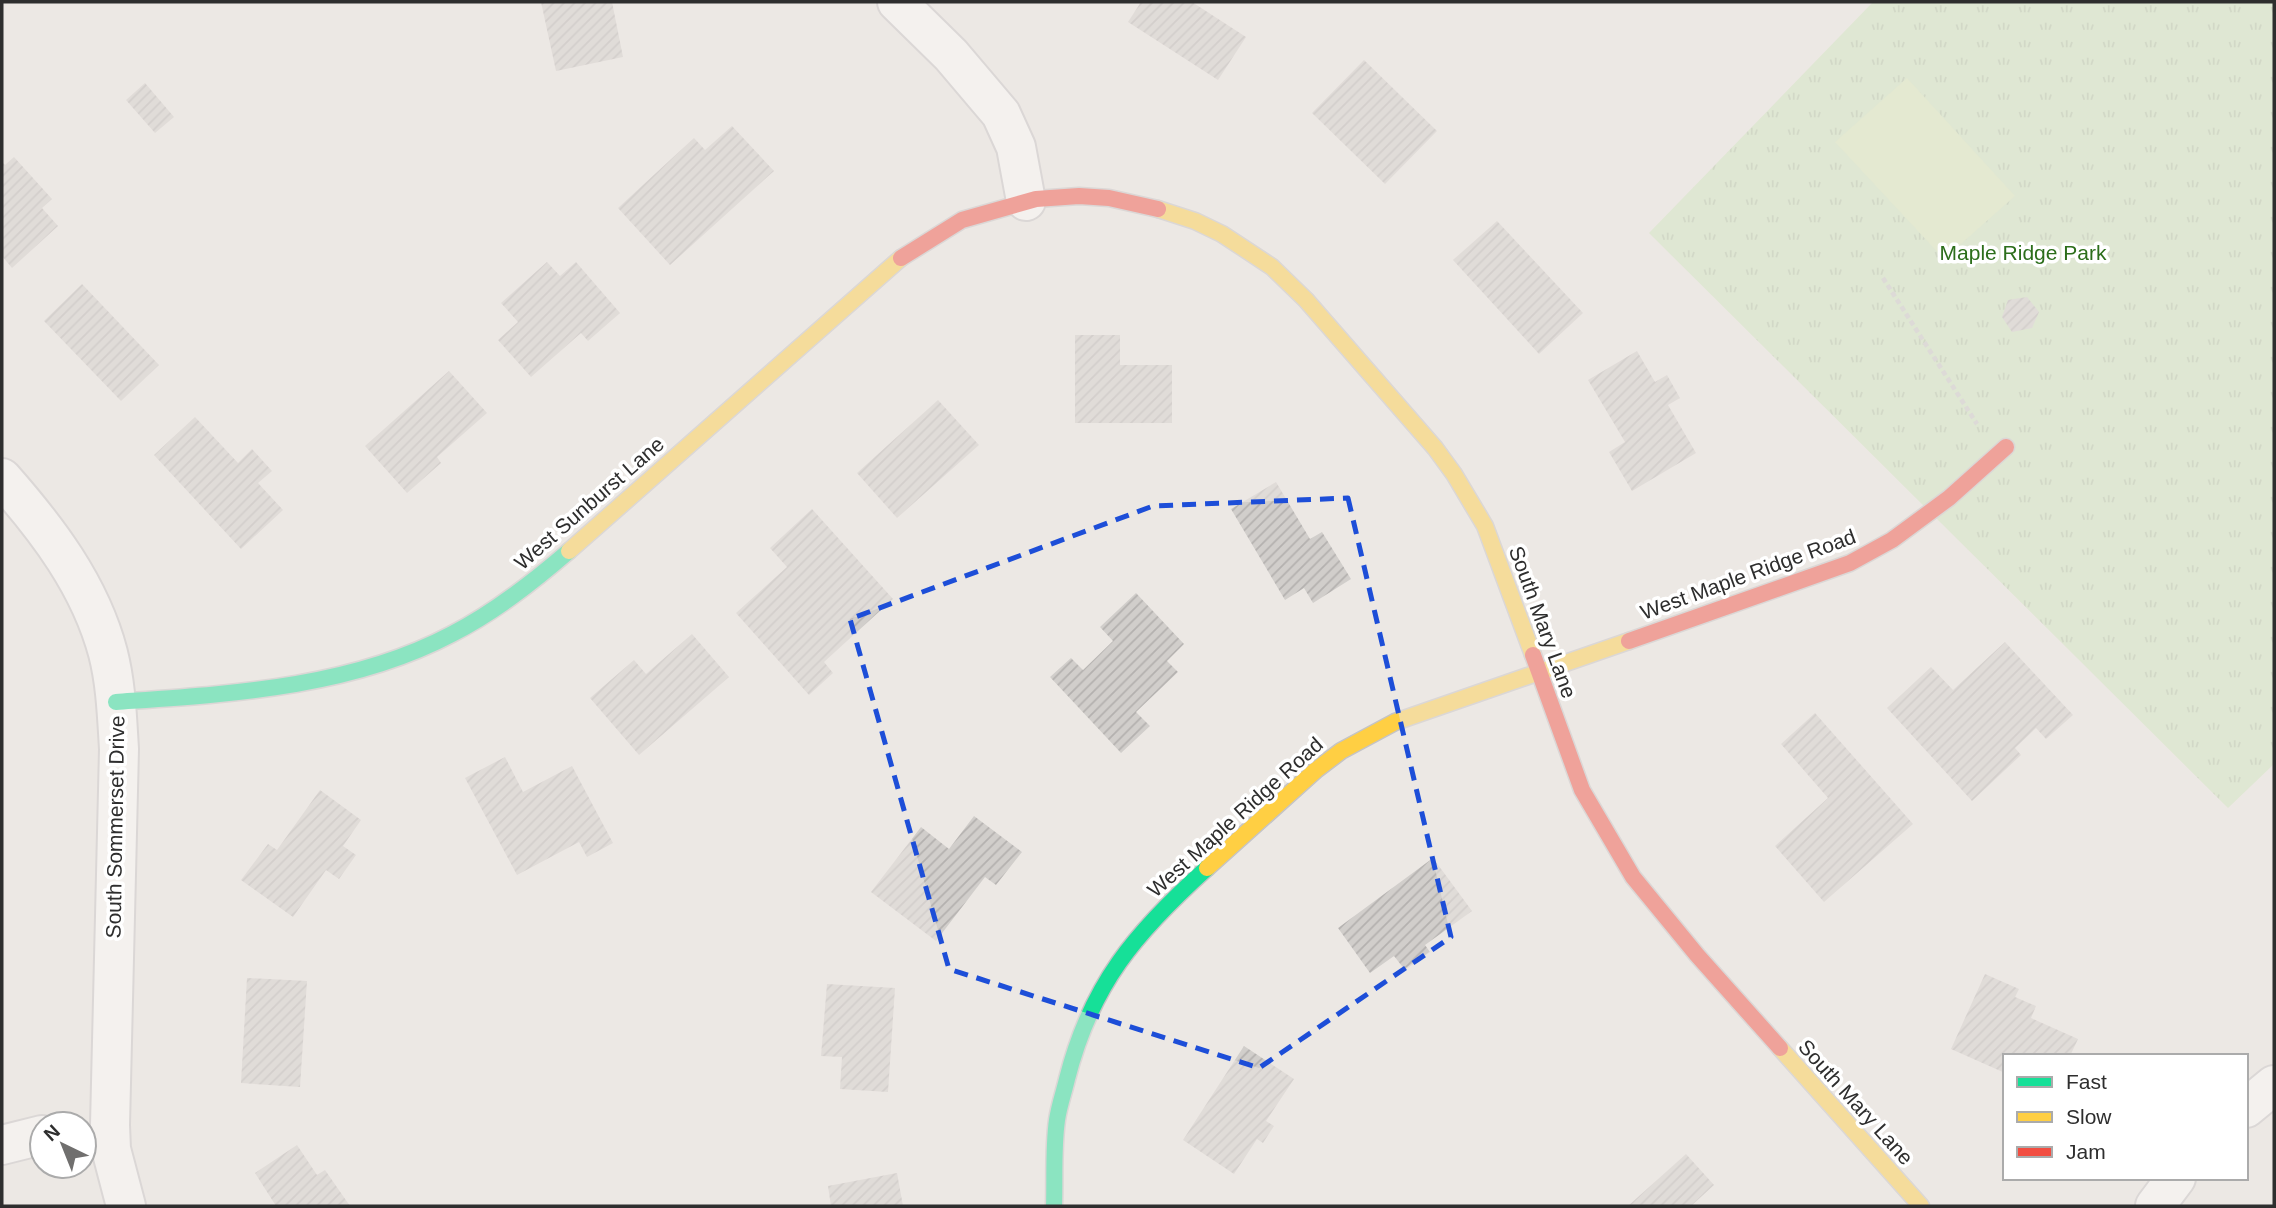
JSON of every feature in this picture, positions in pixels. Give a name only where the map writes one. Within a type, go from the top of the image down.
[{"type":"street","points":[[897,2],[951,55],[1001,114],[1016,147],[1026,201]]},
{"type":"street","name":"South Mary Lane","points":[[1026,201],[1079,196],[1125,200],[1188,217],[1232,240],[1273,268],[1305,300],[1435,448],[1485,526],[1582,790],[1633,877],[1697,955],[1921,1206]]},
{"type":"street","name":"West Sunburst Lane","points":[[116,702],[263,688],[343,676],[425,648],[466,626],[543,574],[899,259],[963,220],[1026,201]]},
{"type":"street","name":"West Maple Ridge Road","points":[[1054,1206],[1057,1120],[1076,1045],[1096,1001],[1121,958],[1162,909],[1316,770],[1341,751],[1395,722],[1850,563],[1901,533],[1949,498],[2002,451]]},
{"type":"street","name":"South Sommerset Drive","points":[[2,478],[69,562],[108,653],[116,702],[119,749],[98,1110]]},
{"type":"street","points":[[2248,1106],[2274,1085]]},
{"type":"street","name":"South Sommerset Drive","points":[[98,1129],[111,1149],[126,1206]]},
{"type":"street","points":[[2,1145],[28,1138]]},
{"type":"street","points":[[2155,1206],[2174,1180]]},
{"type":"path","points":[[1883,278],[2002,451]]},
{"type":"highlighted area","points":[[1348,498],[1451,937],[1259,1068],[949,969],[850,619],[1153,506]]},
{"type":"green space","name":"Maple Ridge Park","points":[[1873,2],[2274,2],[2274,764],[2228,808],[1649,233]]},
{"type":"green space","points":[[1907,78],[2015,196],[1944,259],[1835,142]]},
{"type":"building","points":[[541,2],[612,2],[623,57],[556,71]]},
{"type":"building","points":[[1141,2],[1192,2],[1246,37],[1218,80],[1128,22]]},
{"type":"building","points":[[1364,60],[1437,131],[1385,184],[1312,113]]},
{"type":"building","points":[[145,83],[174,117],[155,133],[126,100]]},
{"type":"building","points":[[732,126],[774,171],[670,265],[618,208],[694,138],[705,150]]},
{"type":"building","points":[[14,157],[52,199],[42,208],[58,226],[12,268],[2,256],[2,162],[5,165]]},
{"type":"building","points":[[1497,221],[1583,313],[1539,354],[1453,260]]},
{"type":"building","points":[[547,262],[560,276],[576,262],[620,313],[588,341],[581,333],[531,377],[498,340],[518,322],[501,303]]},
{"type":"building","points":[[82,284],[159,365],[121,401],[44,321]]},
{"type":"building","points":[[2027,297],[2039,312],[2032,328],[2012,332],[2002,317],[2008,300]]},
{"type":"building","points":[[1075,335],[1120,335],[1120,365],[1172,365],[1172,423],[1075,423]]},
{"type":"building","points":[[1637,351],[1655,382],[1667,375],[1680,398],[1668,405],[1696,453],[1632,491],[1609,452],[1625,442],[1588,380]]},
{"type":"building","points":[[449,371],[487,413],[437,457],[441,463],[407,493],[365,446]]},
{"type":"building","points":[[938,400],[979,445],[897,518],[857,473]]},
{"type":"building","points":[[195,417],[238,463],[252,449],[272,471],[258,483],[283,510],[241,549],[154,455]]},
{"type":"building","points":[[1276,482],[1310,539],[1322,532],[1351,579],[1313,603],[1304,588],[1285,600],[1231,509]]},
{"type":"building","points":[[812,509],[893,599],[824,662],[833,673],[809,695],[736,613],[787,567],[770,548]]},
{"type":"building","points":[[1136,593],[1184,644],[1167,661],[1178,672],[1136,712],[1150,726],[1121,753],[1050,677],[1071,658],[1083,670],[1113,641],[1100,627]]},
{"type":"building","points":[[692,634],[729,677],[639,755],[590,698],[634,660],[646,674]]},
{"type":"building","points":[[2005,642],[2073,715],[2046,739],[2036,728],[2015,748],[2021,755],[1972,801],[1887,708],[1931,667],[1953,690]]},
{"type":"building","points":[[1815,713],[1913,824],[1824,902],[1775,846],[1828,798],[1781,744]]},
{"type":"building","points":[[505,757],[523,792],[572,766],[613,843],[587,857],[579,842],[517,875],[465,778]]},
{"type":"building","points":[[320,790],[361,820],[343,846],[356,855],[339,879],[326,870],[293,917],[241,880],[268,844],[277,850]]},
{"type":"building","points":[[974,816],[1022,852],[996,885],[985,877],[936,941],[871,892],[921,827],[949,849]]},
{"type":"building","points":[[1433,858],[1472,911],[1425,945],[1430,952],[1405,970],[1394,956],[1370,973],[1338,928]]},
{"type":"building","points":[[1985,974],[2019,989],[2015,997],[2036,1006],[2031,1018],[2078,1039],[2071,1054],[2003,1054],[2003,1072],[1951,1049]]},
{"type":"building","points":[[247,978],[307,981],[300,1087],[241,1083]]},
{"type":"building","points":[[827,984],[895,988],[888,1092],[840,1089],[842,1057],[821,1056]]},
{"type":"building","points":[[1244,1046],[1294,1079],[1266,1121],[1274,1126],[1263,1143],[1257,1139],[1234,1174],[1183,1140]]},
{"type":"building","points":[[297,1145],[317,1175],[325,1170],[350,1206],[276,1206],[255,1173]]},
{"type":"building","points":[[1686,1154],[1714,1185],[1691,1206],[1628,1206]]},
{"type":"building","points":[[897,1173],[903,1206],[831,1206],[828,1186]]},
{"type":"traffic: fast","points":[[116,702],[202,696],[288,685],[372,666],[413,652],[468,625],[513,596],[569,551]]},
{"type":"traffic: fast","points":[[1054,1206],[1058,1115],[1077,1045],[1089,1015],[1103,987],[1138,938],[1207,868]]},
{"type":"traffic: slow","points":[[1158,209],[1195,221],[1222,234],[1272,267],[1306,300],[1435,448],[1485,526],[1533,655]]},
{"type":"traffic: slow","points":[[569,551],[901,258]]},
{"type":"traffic: slow","points":[[1207,868],[1316,770],[1341,751],[1395,722],[1629,641]]},
{"type":"traffic: slow","points":[[1780,1048],[1921,1206]]},
{"type":"traffic: jam","points":[[901,258],[962,220],[1036,199],[1079,196],[1109,198],[1158,209]]},
{"type":"traffic: jam","points":[[1629,641],[1850,563],[1892,540],[1949,498],[2006,447]]},
{"type":"traffic: jam","points":[[1533,655],[1582,790],[1633,877],[1697,955],[1780,1048]]}]
